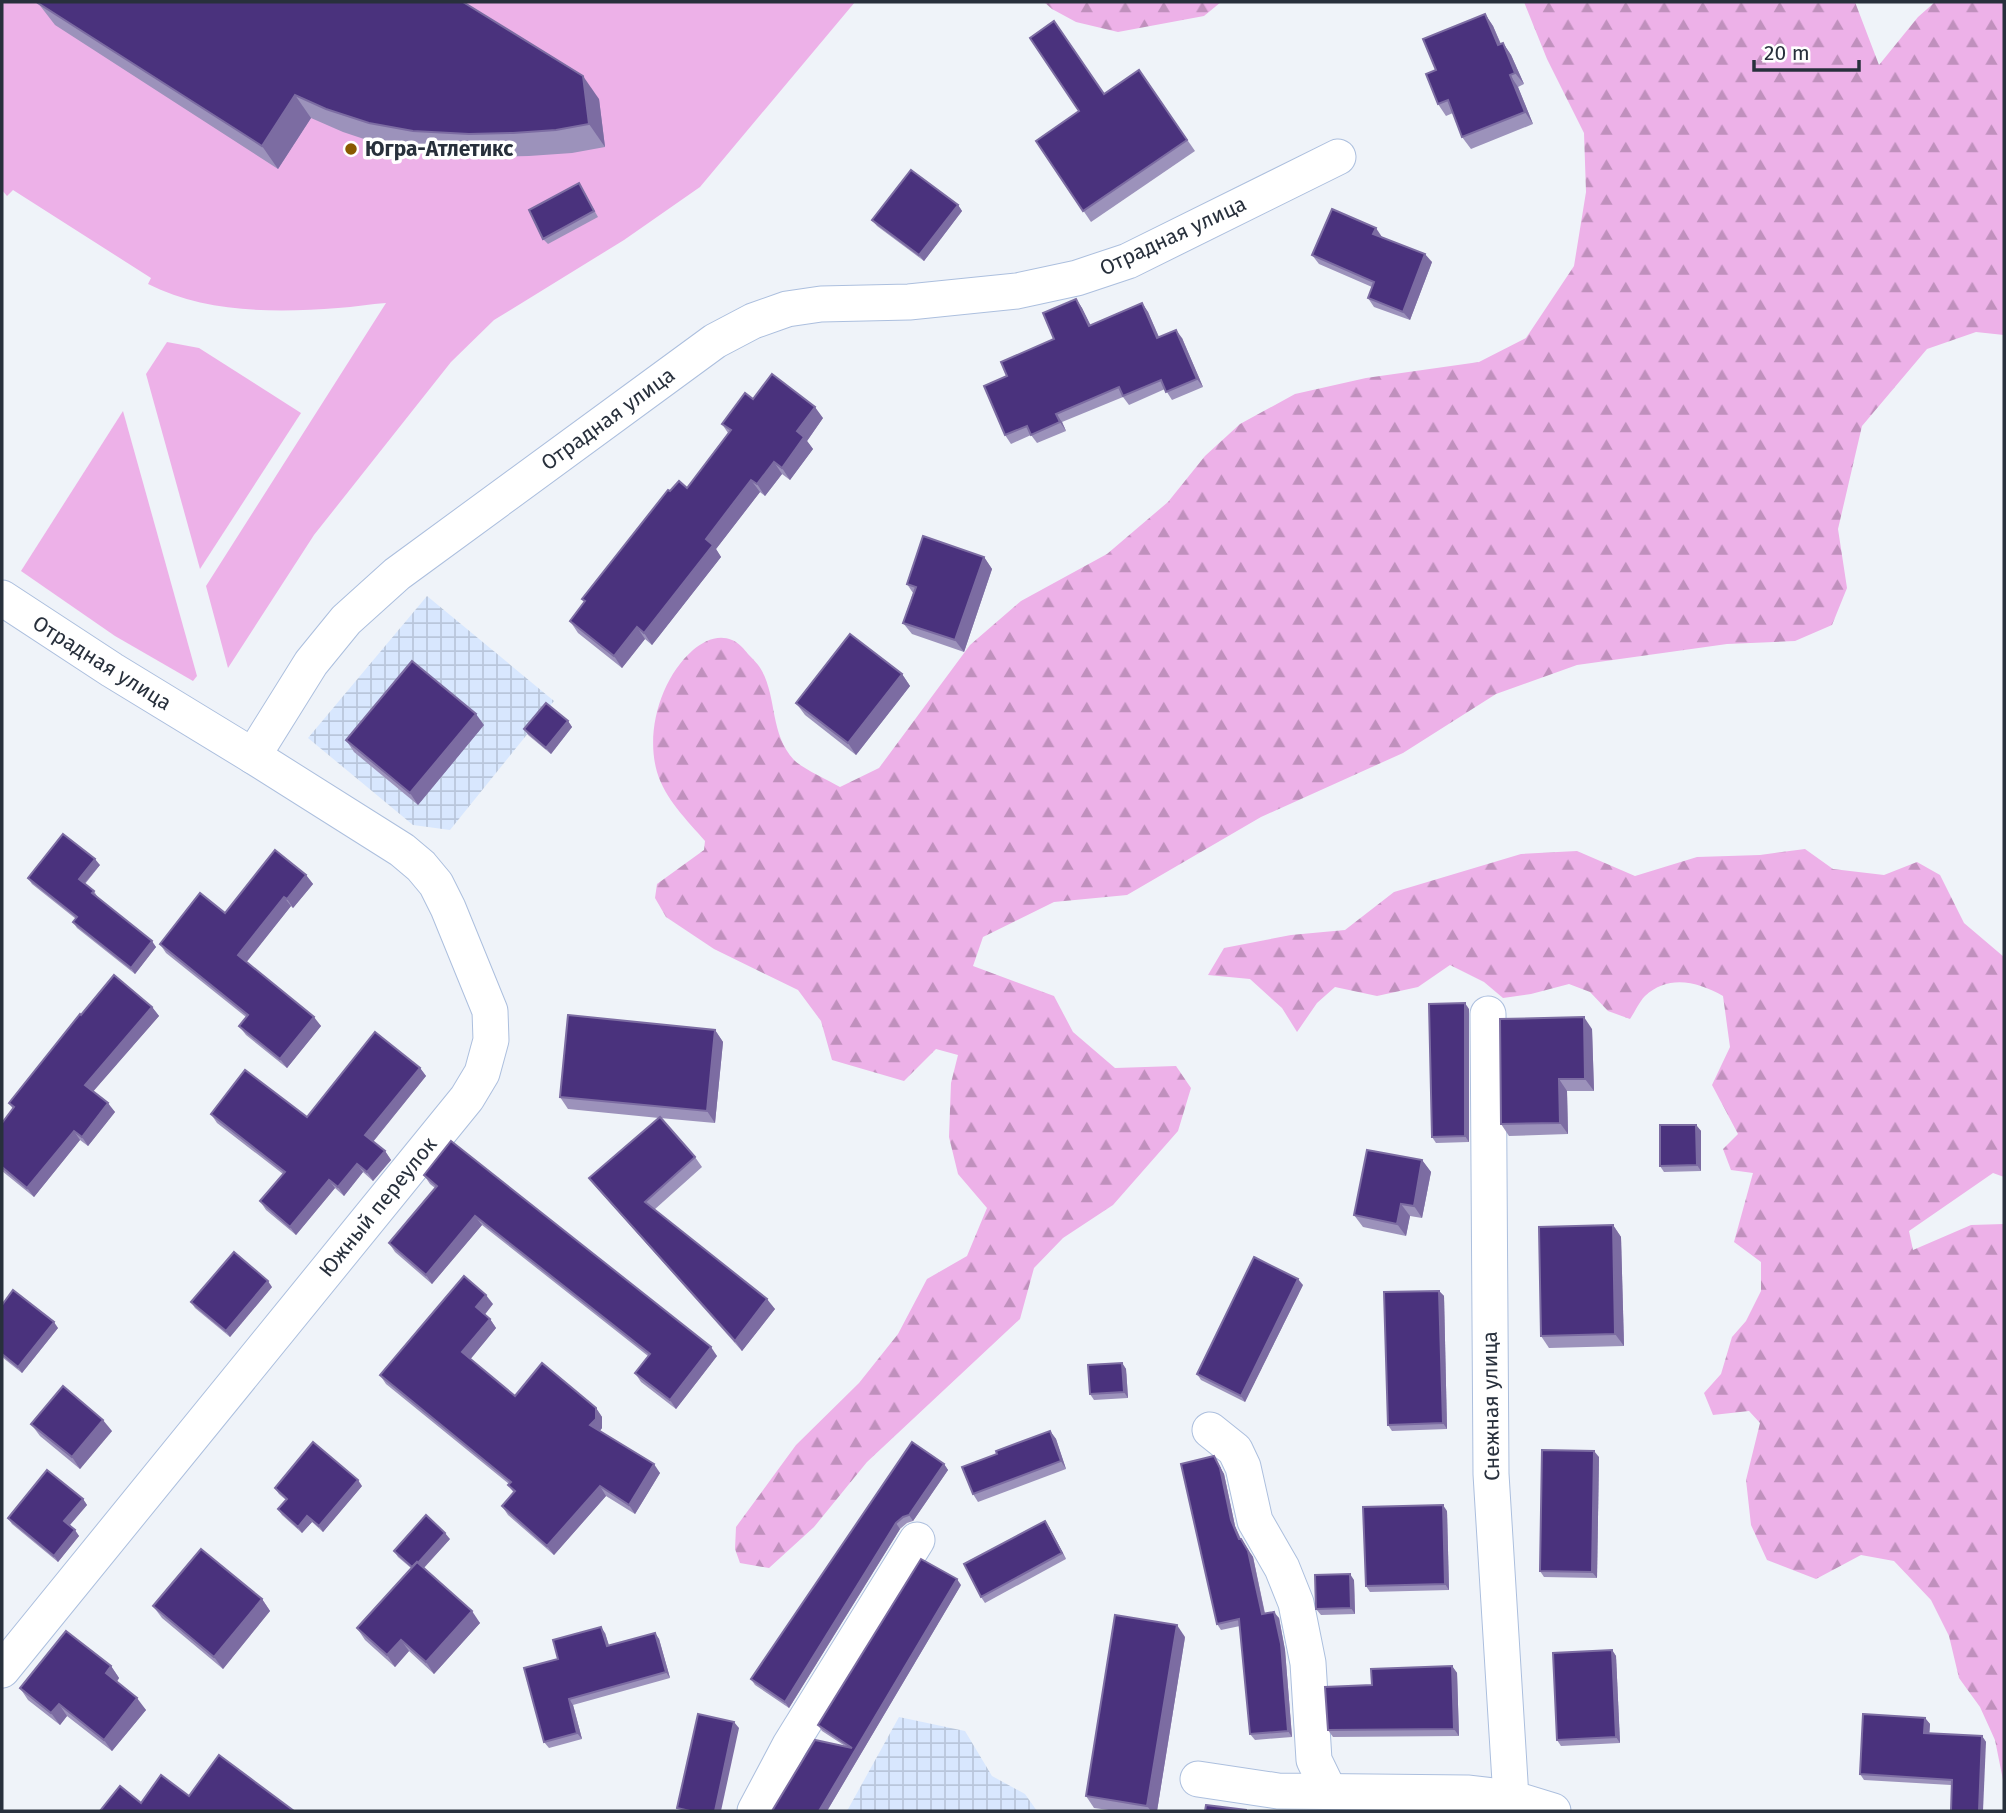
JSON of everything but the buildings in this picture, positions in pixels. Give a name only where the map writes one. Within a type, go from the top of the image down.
[{"type":"street","name":"Отрадная улица","points":[[2,598],[112,670],[253,756],[311,663],[346,620],[397,574],[724,336],[753,321],[787,309],[821,304],[909,302],[1017,291],[1077,278],[1128,261],[1338,158]]},
{"type":"street","name":"Южный переулок","points":[[2,1670],[459,1109],[482,1073],[491,1040],[490,1011],[436,884],[421,866],[402,850],[253,756]]},
{"type":"street","name":"Снежная улица","points":[[1488,1014],[1491,1474],[1511,1798]]},
{"type":"street","points":[[1210,1430],[1235,1450],[1243,1467],[1255,1521],[1282,1569],[1296,1603],[1308,1663],[1314,1760],[1329,1791]]},
{"type":"street","points":[[755,1811],[790,1745],[917,1540]]},
{"type":"street","points":[[1198,1779],[1278,1791],[1467,1793],[1511,1798],[1553,1811]]},
{"type":"shaded area","points":[[427,596],[554,701],[450,830],[413,825],[308,738]]},
{"type":"shaded area","points":[[899,1717],[965,1731],[992,1776],[1025,1794],[1037,1811],[847,1811]]},
{"type":"green space","name":"Югра-Атлетикс","points":[[2,2],[855,2],[700,187],[624,240],[494,320],[451,362],[314,535],[228,668],[206,586],[386,303],[314,310],[266,310],[193,301],[148,284],[151,278],[13,190],[7,196],[2,190]]},
{"type":"green space","points":[[1044,2],[1221,2],[1204,16],[1118,32],[1076,22]]},
{"type":"green space","points":[[1524,2],[1855,2],[1879,65],[1918,17],[1935,2],[2004,2],[2004,335],[1976,332],[1927,349],[1862,426],[1838,529],[1847,588],[1832,625],[1795,641],[1727,644],[1577,665],[1496,694],[1403,753],[1261,817],[1127,895],[1054,902],[983,937],[973,966],[1054,996],[1073,1032],[1115,1068],[1176,1066],[1191,1088],[1178,1131],[1113,1205],[1063,1238],[1034,1268],[1020,1319],[867,1462],[814,1527],[769,1568],[740,1563],[735,1549],[736,1527],[796,1445],[859,1383],[898,1334],[927,1279],[967,1256],[987,1208],[958,1174],[949,1137],[951,1083],[958,1055],[936,1049],[904,1081],[832,1060],[821,1021],[798,990],[714,949],[666,917],[655,898],[657,884],[704,850],[705,841],[671,800],[657,772],[653,739],[659,705],[665,689],[682,661],[697,647],[716,638],[734,641],[762,671],[770,693],[777,728],[786,750],[809,771],[840,787],[879,768],[970,645],[1021,601],[1107,554],[1168,502],[1205,456],[1240,424],[1295,394],[1366,378],[1479,362],[1526,338],[1574,266],[1586,192],[1584,133],[1547,59]]},
{"type":"green space","points":[[167,342],[199,348],[301,413],[200,569],[146,374]]},
{"type":"green space","points":[[123,411],[197,676],[193,681],[115,636],[21,571]]},
{"type":"green space","points":[[1805,849],[1833,869],[1884,875],[1917,862],[1940,875],[1964,923],[2004,957],[2004,1177],[1993,1173],[1909,1231],[1913,1250],[1971,1225],[2004,1224],[2004,1785],[1995,1740],[1980,1707],[1959,1678],[1949,1636],[1931,1600],[1894,1561],[1861,1555],[1816,1579],[1767,1560],[1751,1525],[1746,1480],[1760,1423],[1749,1411],[1713,1415],[1704,1393],[1721,1374],[1732,1337],[1746,1321],[1761,1291],[1761,1262],[1734,1242],[1753,1173],[1731,1170],[1723,1149],[1738,1134],[1712,1085],[1730,1047],[1723,996],[1684,982],[1664,985],[1645,996],[1630,1019],[1608,1011],[1590,992],[1569,984],[1503,998],[1484,982],[1450,965],[1418,987],[1377,996],[1335,987],[1317,1003],[1297,1032],[1282,1008],[1250,979],[1208,975],[1224,948],[1291,935],[1345,930],[1394,892],[1521,854],[1577,851],[1635,876],[1697,857],[1760,855]]},
{"type":"place","name":"Югра-Атлетикс","points":[[351,149]]}]
